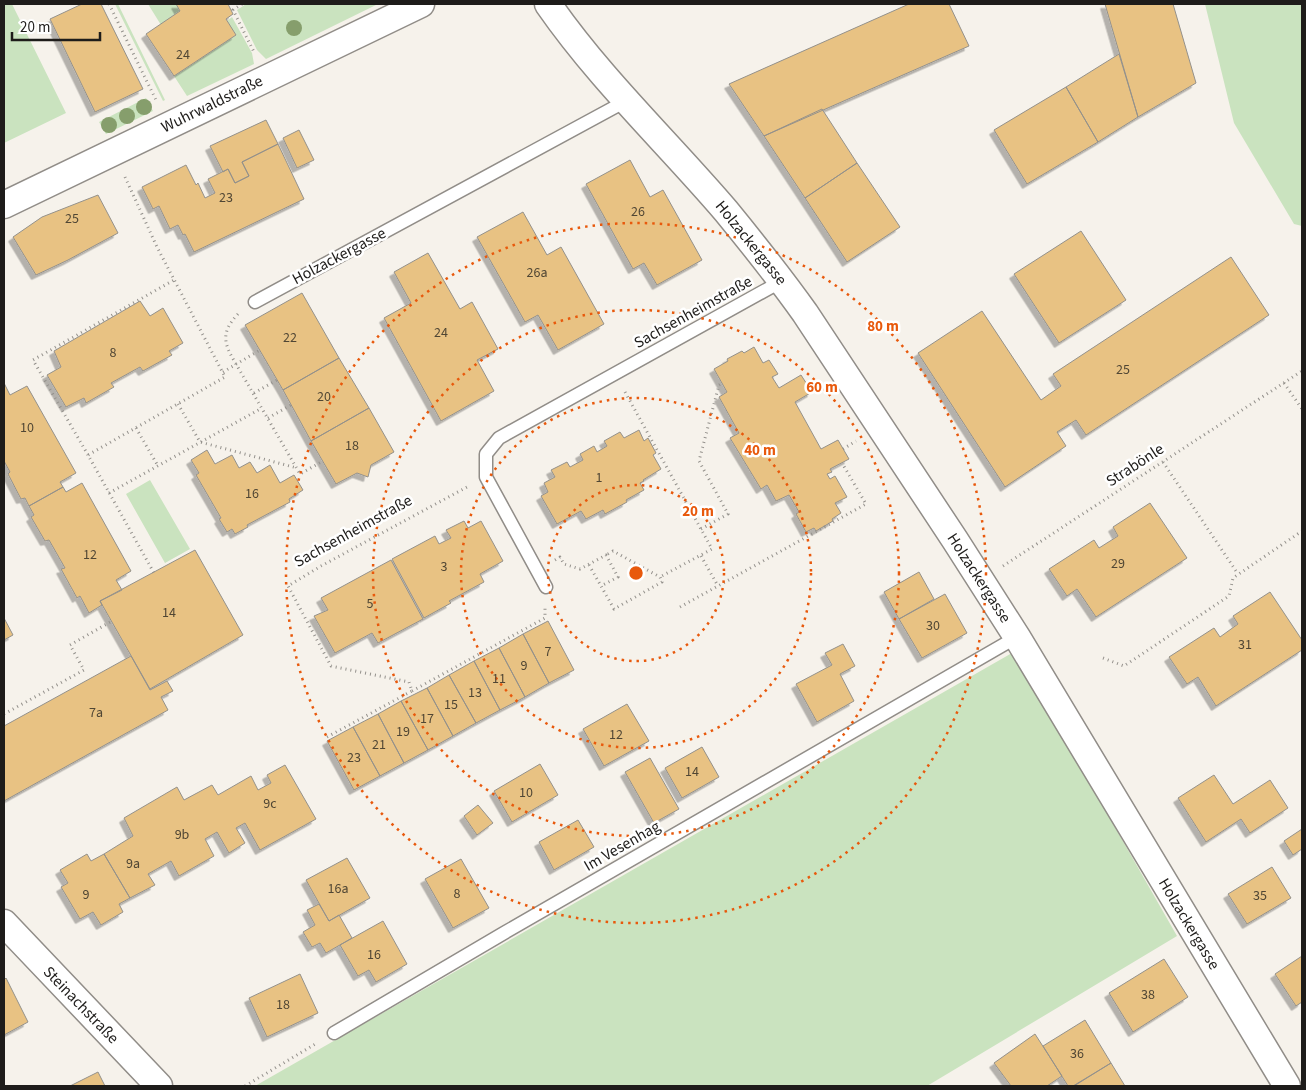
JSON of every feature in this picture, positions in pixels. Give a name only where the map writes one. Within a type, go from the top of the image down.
[{"type":"street","name":"Wuhrwaldstraße","points":[[4,205],[420,4]]},
{"type":"street","name":"Holzackergasse","points":[[548,4],[567,32],[725,211],[782,281],[810,320],[1017,637],[1287,1086]]},
{"type":"street","name":"Steinachstraße","points":[[4,923],[159,1086]]},
{"type":"lane","name":"Holzackergasse","points":[[255,302],[626,101]]},
{"type":"lane","name":"Sachsenheimstraße","points":[[486,477],[486,454],[499,438],[782,281]]},
{"type":"lane","points":[[486,477],[546,587]]},
{"type":"lane","name":"Im Vesenhag","points":[[334,1033],[1017,637]]},
{"type":"path","points":[[109,4],[168,126]]},
{"type":"path","points":[[242,4],[232,10],[267,77]]},
{"type":"path","points":[[88,455],[225,377],[157,247],[113,152]]},
{"type":"path","points":[[154,573],[33,360],[174,280]]},
{"type":"path","points":[[255,302],[240,312],[229,326],[225,340],[227,349],[300,474],[323,461]]},
{"type":"path","points":[[223,372],[260,350]]},
{"type":"path","name":"Strabönle","points":[[981,580],[1302,370]]},
{"type":"path","points":[[615,374],[712,549],[660,578]]},
{"type":"path","points":[[254,393],[277,380]]},
{"type":"path","points":[[701,529],[728,514],[699,461],[722,383]]},
{"type":"path","points":[[1284,383],[1302,409]]},
{"type":"path","points":[[178,404],[200,442],[296,468]]},
{"type":"path","points":[[268,418],[291,405]]},
{"type":"path","points":[[109,493],[262,408]]},
{"type":"path","points":[[136,428],[158,466]]},
{"type":"path","points":[[680,607],[866,504],[842,462]]},
{"type":"path","points":[[1163,462],[1238,574]]},
{"type":"path","name":"Sachsenheimstraße","points":[[412,690],[409,682],[330,666],[288,586],[321,566],[486,477]]},
{"type":"path","points":[[1103,658],[1124,666],[1228,596],[1232,578],[1302,531]]},
{"type":"path","points":[[537,570],[560,557],[564,564],[580,569],[612,551],[660,578]]},
{"type":"path","points":[[601,586],[618,576],[606,555]]},
{"type":"path","points":[[701,556],[718,586]]},
{"type":"path","points":[[589,565],[614,609],[662,582],[660,578]]},
{"type":"path","points":[[327,737],[545,618],[546,587]]},
{"type":"path","points":[[4,714],[84,670],[70,645],[112,621]]},
{"type":"path","points":[[245,1086],[334,1033]]},
{"type":"green space","points":[[4,4],[12,4],[66,113],[4,143]]},
{"type":"green space","points":[[115,4],[118,4],[165,100],[163,101]]},
{"type":"green space","points":[[148,4],[176,4],[180,11],[161,25]]},
{"type":"green space","points":[[246,4],[378,4],[266,59],[257,50],[237,10]]},
{"type":"green space","points":[[1205,4],[1302,4],[1302,226],[1294,224],[1234,123]]},
{"type":"green space","points":[[232,17],[252,53],[254,64],[187,96],[174,76],[236,35],[227,21]]},
{"type":"green space","points":[[146,98],[153,111],[106,134],[99,122]]},
{"type":"green space","points":[[150,480],[190,549],[165,563],[126,494]]},
{"type":"green space","points":[[1012,653],[1096,794],[1177,936],[927,1086],[255,1086]]},
{"type":"building","points":[[82,4],[101,4],[143,89],[95,112],[50,19]]},
{"type":"building","points":[[176,4],[228,4],[233,14],[226,19],[236,35],[174,76],[146,34],[180,11]]},
{"type":"building","points":[[909,4],[949,4],[969,46],[764,136],[729,84]]},
{"type":"building","points":[[1105,4],[1173,4],[1196,83],[1138,117]]},
{"type":"building","points":[[1119,54],[1138,117],[1098,142],[1066,87]]},
{"type":"building","points":[[1066,87],[1098,142],[1027,184],[994,130]]},
{"type":"building","points":[[822,109],[857,163],[805,198],[764,136]]},
{"type":"building","points":[[266,120],[278,144],[242,162],[249,176],[235,183],[228,169],[223,172],[210,146]]},
{"type":"building","points":[[299,130],[314,160],[297,168],[283,138]]},
{"type":"building","points":[[278,144],[304,199],[194,252],[178,225],[170,229],[159,206],[153,209],[142,187],[186,165],[205,198],[215,193],[208,179],[228,169],[235,183],[249,176],[242,162]]},
{"type":"building","points":[[630,160],[650,197],[663,190],[702,260],[657,285],[644,263],[633,269],[586,184]]},
{"type":"building","points":[[857,163],[900,227],[847,262],[805,198]]},
{"type":"building","points":[[98,195],[118,233],[36,275],[13,237],[42,217]]},
{"type":"building","points":[[523,212],[547,255],[561,247],[604,324],[558,350],[538,315],[525,322],[477,237]]},
{"type":"building","points":[[1081,231],[1126,300],[1059,343],[1014,274]]},
{"type":"building","points":[[428,253],[460,309],[472,302],[498,349],[477,360],[494,391],[441,421],[384,318],[411,303],[394,272]]},
{"type":"building","points":[[1231,257],[1269,315],[1086,435],[1076,420],[1057,432],[1066,446],[1005,487],[918,353],[982,311],[1041,400],[1061,386],[1053,374]]},
{"type":"building","points":[[302,293],[339,358],[283,390],[245,325]]},
{"type":"building","points":[[140,301],[150,316],[163,308],[183,343],[169,351],[172,355],[143,371],[140,367],[111,383],[114,387],[86,403],[84,398],[66,407],[47,375],[61,367],[54,351]]},
{"type":"building","points":[[754,347],[763,363],[769,360],[778,374],[772,377],[779,388],[801,375],[812,392],[795,402],[821,449],[838,440],[849,459],[830,469],[832,472],[827,474],[830,479],[835,476],[847,497],[835,503],[841,513],[832,519],[833,521],[816,531],[814,528],[806,532],[796,514],[799,512],[789,495],[776,501],[767,485],[761,489],[730,438],[739,433],[719,397],[727,392],[714,369],[728,361],[727,359]]},
{"type":"building","points":[[339,358],[369,408],[311,441],[283,390]]},
{"type":"building","points":[[4,383],[10,395],[27,386],[76,473],[60,482],[63,487],[29,506],[25,498],[21,499],[8,474],[10,472],[4,461]]},
{"type":"building","points":[[369,408],[394,452],[371,465],[368,477],[357,473],[336,484],[311,441]]},
{"type":"building","points":[[639,430],[644,441],[648,438],[656,453],[653,455],[661,469],[640,483],[644,490],[605,514],[603,510],[586,519],[581,511],[557,524],[541,496],[548,492],[544,483],[555,477],[551,470],[567,462],[570,467],[583,460],[580,454],[594,446],[597,452],[607,446],[604,441],[620,432],[624,438]]},
{"type":"building","points":[[207,450],[215,464],[232,455],[239,468],[250,462],[257,473],[270,465],[280,483],[294,475],[303,490],[289,499],[290,502],[247,525],[248,527],[235,534],[232,529],[227,532],[196,475],[199,473],[191,460]]},
{"type":"building","points":[[82,483],[131,571],[116,580],[122,590],[100,601],[102,605],[89,613],[80,596],[77,598],[61,569],[65,568],[49,540],[45,541],[31,517],[34,515],[29,506],[63,487],[66,492]]},
{"type":"building","points":[[1150,503],[1187,558],[1096,617],[1077,589],[1067,596],[1049,569],[1094,540],[1099,548],[1118,536],[1113,527]]},
{"type":"building","points":[[464,521],[468,528],[481,521],[503,561],[480,574],[484,582],[449,601],[451,603],[424,618],[392,559],[435,536],[439,544],[451,538],[446,530]]},
{"type":"building","points":[[195,550],[243,635],[150,689],[100,601]]},
{"type":"building","points":[[391,560],[423,619],[378,643],[372,633],[335,653],[314,616],[328,610],[321,598]]},
{"type":"building","points":[[919,572],[934,599],[899,619],[884,592]]},
{"type":"building","points":[[1270,592],[1302,640],[1302,650],[1216,706],[1198,677],[1187,684],[1169,657],[1214,628],[1220,637],[1238,624],[1233,616]]},
{"type":"building","points":[[945,594],[967,633],[922,658],[899,619]]},
{"type":"building","points":[[4,618],[13,635],[4,640]]},
{"type":"building","points":[[548,621],[574,670],[549,683],[523,634]]},
{"type":"building","points":[[523,634],[549,683],[525,697],[499,648]]},
{"type":"building","points":[[843,644],[855,666],[840,674],[854,701],[817,722],[796,684],[832,665],[825,653]]},
{"type":"building","points":[[499,648],[525,697],[500,710],[474,661]]},
{"type":"building","points":[[131,656],[150,690],[167,681],[173,691],[161,697],[168,710],[4,801],[4,726]]},
{"type":"building","points":[[474,661],[500,710],[476,723],[449,675]]},
{"type":"building","points":[[449,675],[476,723],[453,736],[427,688]]},
{"type":"building","points":[[427,688],[453,736],[428,750],[401,701]]},
{"type":"building","points":[[401,701],[428,750],[404,763],[378,714]]},
{"type":"building","points":[[627,704],[649,741],[604,766],[583,729]]},
{"type":"building","points":[[378,714],[404,763],[380,776],[353,727]]},
{"type":"building","points":[[353,727],[380,776],[354,790],[327,741]]},
{"type":"building","points":[[702,747],[719,777],[682,798],[665,768]]},
{"type":"building","points":[[650,758],[679,809],[654,823],[625,772]]},
{"type":"building","points":[[540,764],[558,795],[512,822],[494,791]]},
{"type":"building","points":[[285,765],[316,819],[260,850],[245,823],[236,828],[245,843],[229,853],[217,832],[205,839],[214,856],[179,876],[171,861],[148,874],[155,885],[130,898],[104,854],[133,836],[124,818],[177,787],[184,800],[212,785],[218,795],[251,776],[258,790],[271,783],[267,775]]},
{"type":"building","points":[[1214,775],[1233,804],[1270,780],[1288,808],[1250,833],[1241,819],[1206,842],[1178,798]]},
{"type":"building","points":[[478,805],[493,823],[477,835],[464,816]]},
{"type":"building","points":[[578,820],[594,847],[554,870],[539,842]]},
{"type":"building","points":[[1302,829],[1302,849],[1293,855],[1284,841]]},
{"type":"building","points":[[87,854],[91,861],[104,854],[130,898],[119,904],[123,912],[101,925],[93,912],[80,919],[61,887],[68,883],[60,870]]},
{"type":"building","points":[[347,858],[370,898],[329,921],[306,880]]},
{"type":"building","points":[[461,859],[489,908],[453,928],[425,879]]},
{"type":"building","points":[[1272,867],[1291,898],[1247,924],[1228,894]]},
{"type":"building","points":[[319,904],[329,921],[339,915],[352,938],[326,953],[320,943],[312,947],[303,932],[315,925],[307,910]]},
{"type":"building","points":[[383,921],[407,964],[376,982],[369,970],[358,976],[340,945]]},
{"type":"building","points":[[1302,956],[1302,1002],[1296,1006],[1275,974]]},
{"type":"building","points":[[1164,959],[1188,997],[1133,1032],[1109,993]]},
{"type":"building","points":[[300,974],[318,1013],[267,1037],[249,998]]},
{"type":"building","points":[[6,978],[28,1022],[4,1035],[4,980]]},
{"type":"building","points":[[1085,1020],[1111,1063],[1073,1086],[1068,1086],[1043,1046]]},
{"type":"building","points":[[1035,1034],[1062,1076],[1047,1086],[1011,1086],[994,1063]]},
{"type":"building","points":[[1111,1063],[1125,1086],[1074,1086]]},
{"type":"building","points":[[98,1072],[105,1086],[70,1086]]}]
